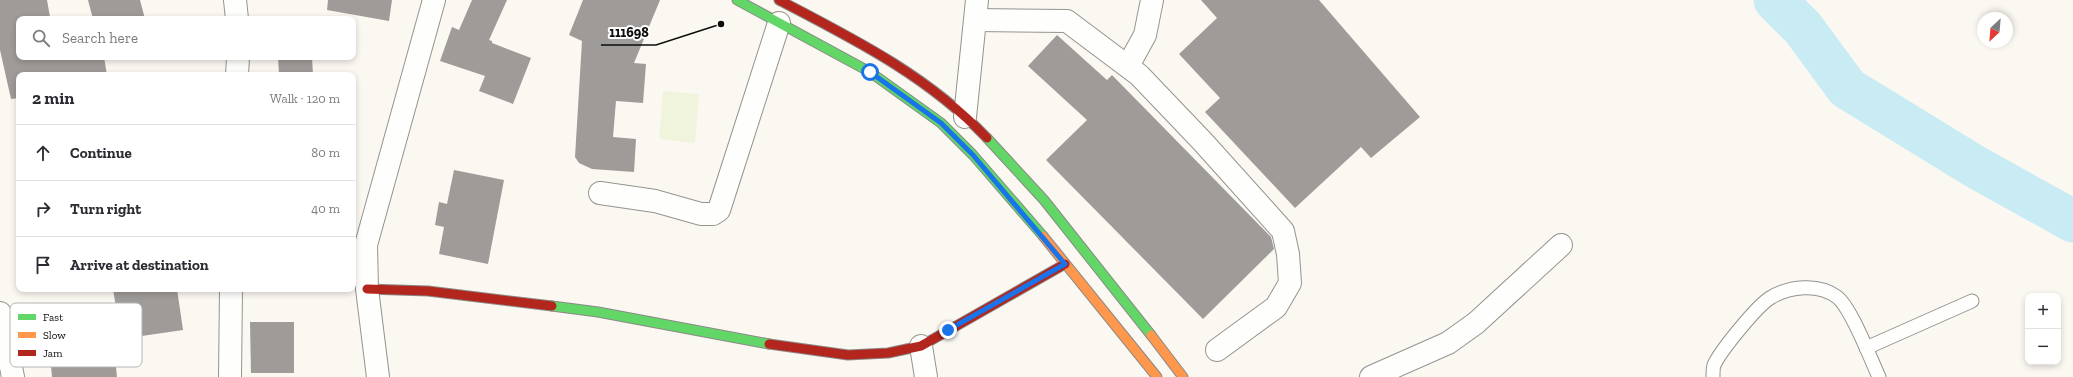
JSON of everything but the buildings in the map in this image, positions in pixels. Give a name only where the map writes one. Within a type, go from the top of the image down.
[{"type":"main road","points":[[738,0],[870,72],[941,123],[978,160],[1145,360],[1157,377]]},
{"type":"main road","points":[[779,0],[883,54],[949,102],[983,133],[1043,197],[1183,377]]},
{"type":"main road","points":[[367,289],[428,291],[512,300],[598,312],[744,340],[848,356],[888,353],[921,346],[1065,264]]},
{"type":"street","points":[[235,0],[237,16]]},
{"type":"street","points":[[378,377],[367,289],[359,244],[434,0]]},
{"type":"street","points":[[1128,66],[1145,35],[1152,0]]},
{"type":"street","points":[[965,117],[976,10],[1067,21],[1128,66],[1203,142],[1283,231],[1288,254],[1290,283],[1276,307],[1217,350]]},
{"type":"street","points":[[600,193],[655,201],[701,214],[713,214],[719,210],[779,23]]},
{"type":"street","points":[[238,60],[238,72]]},
{"type":"street","points":[[1372,377],[1448,343],[1476,323],[1561,245]]},
{"type":"street","points":[[230,377],[231,292]]},
{"type":"street","points":[[0,313],[10,362]]},
{"type":"street","points":[[921,346],[926,377]]},
{"type":"street","points":[[11,367],[13,377]]},
{"type":"lane","points":[[1713,377],[1714,365],[1735,333],[1769,298],[1785,291],[1805,288],[1821,289],[1838,297],[1856,325],[1879,377]]},
{"type":"lane","points":[[1866,348],[1972,301]]},
{"type":"green space","points":[[663,91],[699,94],[695,143],[659,139]]},
{"type":"waterway","points":[[1775,0],[1803,28],[1847,88],[1974,166],[2073,221]]},
{"type":"traffic: fast","points":[[737,0],[870,72],[941,123],[973,155],[1043,236]]},
{"type":"traffic: fast","points":[[987,138],[1044,200],[1151,335]]},
{"type":"traffic: fast","points":[[552,306],[598,312],[769,344]]},
{"type":"traffic: slow","points":[[1043,236],[1157,377]]},
{"type":"traffic: slow","points":[[1151,335],[1183,377]]},
{"type":"traffic: jam","points":[[779,0],[862,44],[915,77],[964,116],[987,138]]},
{"type":"traffic: jam","points":[[769,344],[848,355],[888,353],[921,346],[1065,264]]},
{"type":"traffic: jam","points":[[367,289],[428,291],[552,306]]},
{"type":"place","name":"111698","points":[[721,24]]},
{"type":"route","points":[[870,72],[941,123],[973,155],[1021,209],[1065,264],[948,330]]}]
